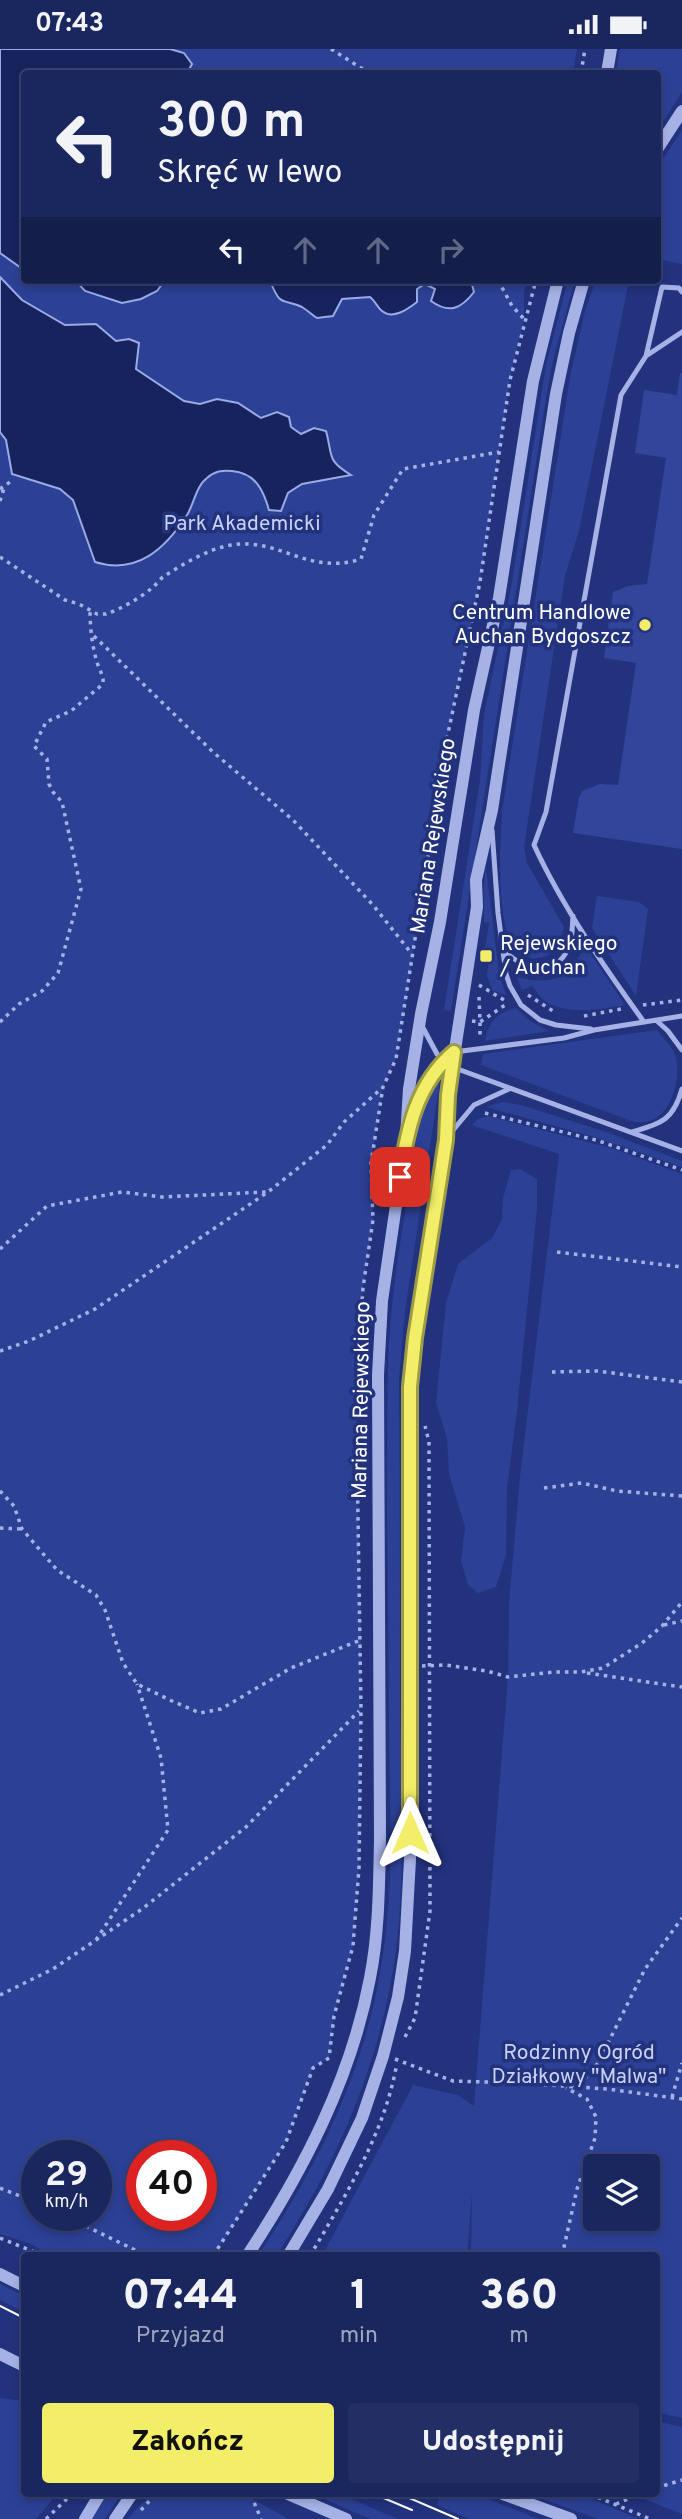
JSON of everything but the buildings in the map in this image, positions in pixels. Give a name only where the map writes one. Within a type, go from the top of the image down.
[{"type":"street","points":[[608,70],[611,49]]},
{"type":"street","points":[[661,143],[682,111]]},
{"type":"street","name":"Mariana Rejewskiego","points":[[250,2252],[282,2202],[323,2124],[354,2041],[373,1962],[380,1840],[379,1344],[384,1289],[406,1137],[409,1089],[440,922],[474,710],[499,598],[533,381],[557,284]]},
{"type":"street","points":[[290,2252],[343,2161],[362,2118],[383,2056],[398,1997],[405,1951],[409,1908],[410,1387],[415,1338],[446,1140],[448,1064],[454,1052],[477,907],[476,880],[492,810],[556,394],[583,284]]},
{"type":"street","points":[[0,2274],[21,2284]]},
{"type":"street","points":[[0,2354],[21,2364]]},
{"type":"street","points":[[85,2519],[98,2497]]},
{"type":"street","points":[[116,2519],[130,2497]]},
{"type":"street","points":[[295,2497],[346,2519]]},
{"type":"street","points":[[511,2497],[571,2519]]},
{"type":"lane","points":[[644,1022],[549,878],[534,845],[546,812],[621,395],[646,356],[662,287],[679,288],[682,292]]},
{"type":"lane","points":[[646,356],[682,332]]},
{"type":"lane","points":[[492,810],[494,872],[502,950],[506,974],[517,999],[534,1016],[549,1024],[594,1030]]},
{"type":"lane","points":[[502,950],[526,967],[540,969],[557,962],[567,951],[571,940],[573,916]]},
{"type":"lane","points":[[454,1052],[564,1038],[594,1030],[682,1016]]},
{"type":"lane","points":[[657,1021],[682,1049]]},
{"type":"lane","points":[[421,1023],[432,1046],[448,1064],[682,1151]]},
{"type":"lane","points":[[406,1137],[417,1102],[430,1076],[448,1064]]},
{"type":"lane","points":[[446,1140],[474,1105],[510,1089]]},
{"type":"lane","points":[[632,1132],[661,1123],[674,1112],[682,1089]]},
{"type":"path","points":[[331,49],[364,70]]},
{"type":"path","points":[[582,70],[585,49]]},
{"type":"path","points":[[500,284],[512,306],[524,319]]},
{"type":"path","points":[[0,557],[55,594],[97,614],[113,612],[177,569],[210,552],[229,546],[251,543],[304,560],[329,564],[348,563],[361,559],[374,515],[403,469],[499,452]]},
{"type":"path","points":[[0,501],[2,489],[10,482]]},
{"type":"path","points":[[0,1022],[19,1004],[42,991],[58,973],[81,889],[62,802],[49,784],[47,759],[34,746],[46,722],[71,711],[103,684],[104,678],[92,635],[90,610]]},
{"type":"path","points":[[92,635],[213,752],[293,820],[373,905],[413,955]]},
{"type":"path","points":[[502,999],[479,983],[480,1022],[517,999],[531,994],[542,1006],[560,1014]]},
{"type":"path","points":[[575,1017],[682,1000]]},
{"type":"path","points":[[0,1351],[29,1341],[95,1309],[268,1192],[327,1145],[344,1122],[383,1087]]},
{"type":"path","points":[[0,1249],[47,1206],[122,1192],[162,1197],[268,1192]]},
{"type":"path","points":[[557,1252],[682,1267]]},
{"type":"path","points":[[552,1372],[597,1371],[682,1381]]},
{"type":"path","points":[[544,1488],[582,1483],[617,1491],[682,1496]]},
{"type":"path","points":[[0,1491],[14,1506],[22,1529],[57,1570],[96,1595],[105,1610],[123,1663],[137,1684],[161,1758],[168,1830],[95,1943]]},
{"type":"path","points":[[0,1528],[22,1529]]},
{"type":"path","points":[[581,1672],[603,1668],[642,1643],[662,1626],[682,1602]]},
{"type":"path","points":[[662,1626],[682,1621]]},
{"type":"path","points":[[137,1684],[200,1713],[221,1709],[291,1668],[358,1641],[359,1868],[353,1946],[334,2016],[329,2058],[313,2068],[286,2141],[216,2252]]},
{"type":"path","points":[[410,1666],[445,1665],[508,1677],[581,1672],[682,1687]]},
{"type":"path","points":[[0,1995],[53,1969],[142,1909],[246,1826],[360,1709]]},
{"type":"path","points":[[564,2087],[580,2084],[598,2063],[645,1969],[682,1918]]},
{"type":"path","points":[[383,2056],[421,2067],[453,2081],[607,2089],[682,2099]]},
{"type":"path","points":[[672,2098],[682,2063]]},
{"type":"path","points":[[563,2252],[577,2189],[596,2138],[596,2117],[587,2099],[564,2087]]},
{"type":"path","points":[[0,2188],[21,2197]]},
{"type":"path","points":[[96,2231],[137,2252]]},
{"type":"path","points":[[0,2238],[34,2252]]},
{"type":"path","points":[[660,2487],[682,2480]]},
{"type":"path","points":[[46,2519],[69,2497]]},
{"type":"path","points":[[139,2511],[153,2497]]},
{"type":"path","points":[[252,2497],[261,2519]]},
{"type":"path","points":[[597,2497],[650,2519]]},
{"type":"path","points":[[615,2505],[633,2497]]},
{"type":"green space","name":"Park Akademicki","points":[[0,49],[577,49],[574,70],[21,70],[21,284],[527,284],[524,319],[510,380],[480,582],[446,743],[396,1059],[383,1087],[371,1163],[373,1220],[363,1288],[356,1388],[361,1640],[359,1868],[353,1946],[334,2016],[329,2058],[313,2068],[286,2142],[214,2252],[44,2252],[31,2244],[0,2234]]},
{"type":"green space","points":[[620,49],[682,49],[682,92],[661,125],[661,70],[616,70]]},
{"type":"green space","points":[[682,130],[682,264],[661,260],[661,162]]},
{"type":"green space","points":[[567,284],[574,284],[547,392],[451,1011],[444,1010],[480,780],[484,714],[511,588],[546,365]]},
{"type":"green space","points":[[595,284],[628,284],[579,531],[565,576],[524,847],[527,863],[564,927],[561,942],[547,956],[533,959],[515,951],[505,922],[501,884],[502,811],[570,377],[585,311]]},
{"type":"green space","points":[[486,866],[499,974],[506,995],[493,991],[487,976],[490,950],[485,949],[489,923],[484,922]]},
{"type":"green space","points":[[597,896],[639,902],[648,909],[636,996],[592,928]]},
{"type":"green space","points":[[585,945],[625,1005],[588,1010],[561,1008],[549,1004],[532,986],[522,990],[517,977],[541,981],[559,977],[573,966]]},
{"type":"green space","points":[[516,1008],[530,1021],[549,1031],[485,1041],[494,1019]]},
{"type":"green space","points":[[657,1030],[676,1057],[676,1081],[674,1093],[662,1113],[643,1122],[631,1121],[481,1065],[483,1054]]},
{"type":"green space","points":[[440,1080],[405,1311],[399,1379],[402,1835],[401,1892],[394,1966],[373,2054],[342,2137],[322,2178],[278,2252],[261,2252],[300,2188],[350,2082],[373,2006],[386,1935],[391,1836],[387,1496],[389,1345],[396,1270],[420,1121],[433,1087]]},
{"type":"green space","points":[[503,1102],[521,1105],[609,1133],[682,1161],[682,1167],[594,1137],[486,1107]]},
{"type":"green space","name":"Rodzinny Ogród Działkowy \"Malwa\"","points":[[488,1116],[611,1148],[682,1174],[682,2418],[660,2413],[660,2252],[471,2252],[472,2193],[467,2252],[324,2252],[413,2085],[458,2095],[474,2106],[508,1677],[509,1603],[520,1476],[559,1154],[472,1125],[478,1119]]},
{"type":"green space","points":[[520,1169],[537,1179],[537,1209],[507,1488],[506,1555],[496,1587],[478,1593],[468,1585],[461,1561],[465,1527],[449,1474],[447,1438],[436,1403],[446,1303],[458,1264],[492,1238],[502,1219],[503,1198],[511,1170]]},
{"type":"green space","points":[[0,2284],[21,2294],[21,2310],[0,2300]]},
{"type":"green space","points":[[0,2398],[21,2401],[21,2497],[54,2497],[36,2519],[0,2519]]},
{"type":"green space","points":[[660,2422],[682,2427],[682,2514],[640,2497],[660,2497]]},
{"type":"green space","points":[[106,2497],[119,2497],[105,2519],[92,2519]]},
{"type":"green space","points":[[148,2497],[249,2497],[289,2519],[127,2519]]},
{"type":"green space","points":[[320,2497],[346,2497],[398,2519],[370,2519]]},
{"type":"green space","points":[[435,2497],[483,2497],[539,2519],[469,2519],[437,2505],[439,2499]]},
{"type":"green space","points":[[537,2497],[587,2497],[639,2519],[598,2519]]},
{"type":"shaded area","points":[[0,49],[170,49],[184,53],[192,64],[189,70],[21,70],[21,268],[0,253]]},
{"type":"shaded area","points":[[0,277],[22,300],[65,325],[96,324],[116,341],[129,339],[139,343],[136,369],[184,401],[200,404],[217,399],[238,403],[261,418],[277,412],[289,417],[291,427],[301,434],[314,428],[326,431],[334,461],[351,475],[302,484],[288,493],[281,511],[269,510],[261,489],[247,475],[232,471],[216,472],[203,481],[187,515],[169,539],[149,556],[124,565],[95,562],[73,500],[60,489],[12,474],[6,440],[0,432]]},
{"type":"shaded area","points":[[79,284],[162,284],[157,291],[141,299],[122,303],[85,291]]},
{"type":"shaded area","points":[[271,284],[425,284],[417,289],[417,302],[400,313],[386,313],[370,297],[342,299],[333,316],[317,318],[296,304],[283,301]]},
{"type":"shaded area","points":[[425,284],[472,284],[474,292],[459,306],[449,308],[431,301],[435,289]]},
{"type":"tram line","points":[[0,2306],[21,2316]]},
{"type":"tram line","points":[[381,2497],[412,2510]]},
{"type":"tram line","points":[[407,2497],[458,2519]]},
{"type":"place","name":"Centrum Handlowe Auchan Bydgoszcz","points":[[645,625]]},
{"type":"place","name":"Rejewskiego / Auchan","points":[[486,956]]},
{"type":"route","points":[[400,1177],[406,1137],[417,1102],[430,1076],[454,1052],[446,1140],[415,1338],[410,1387],[410,1833]]}]
